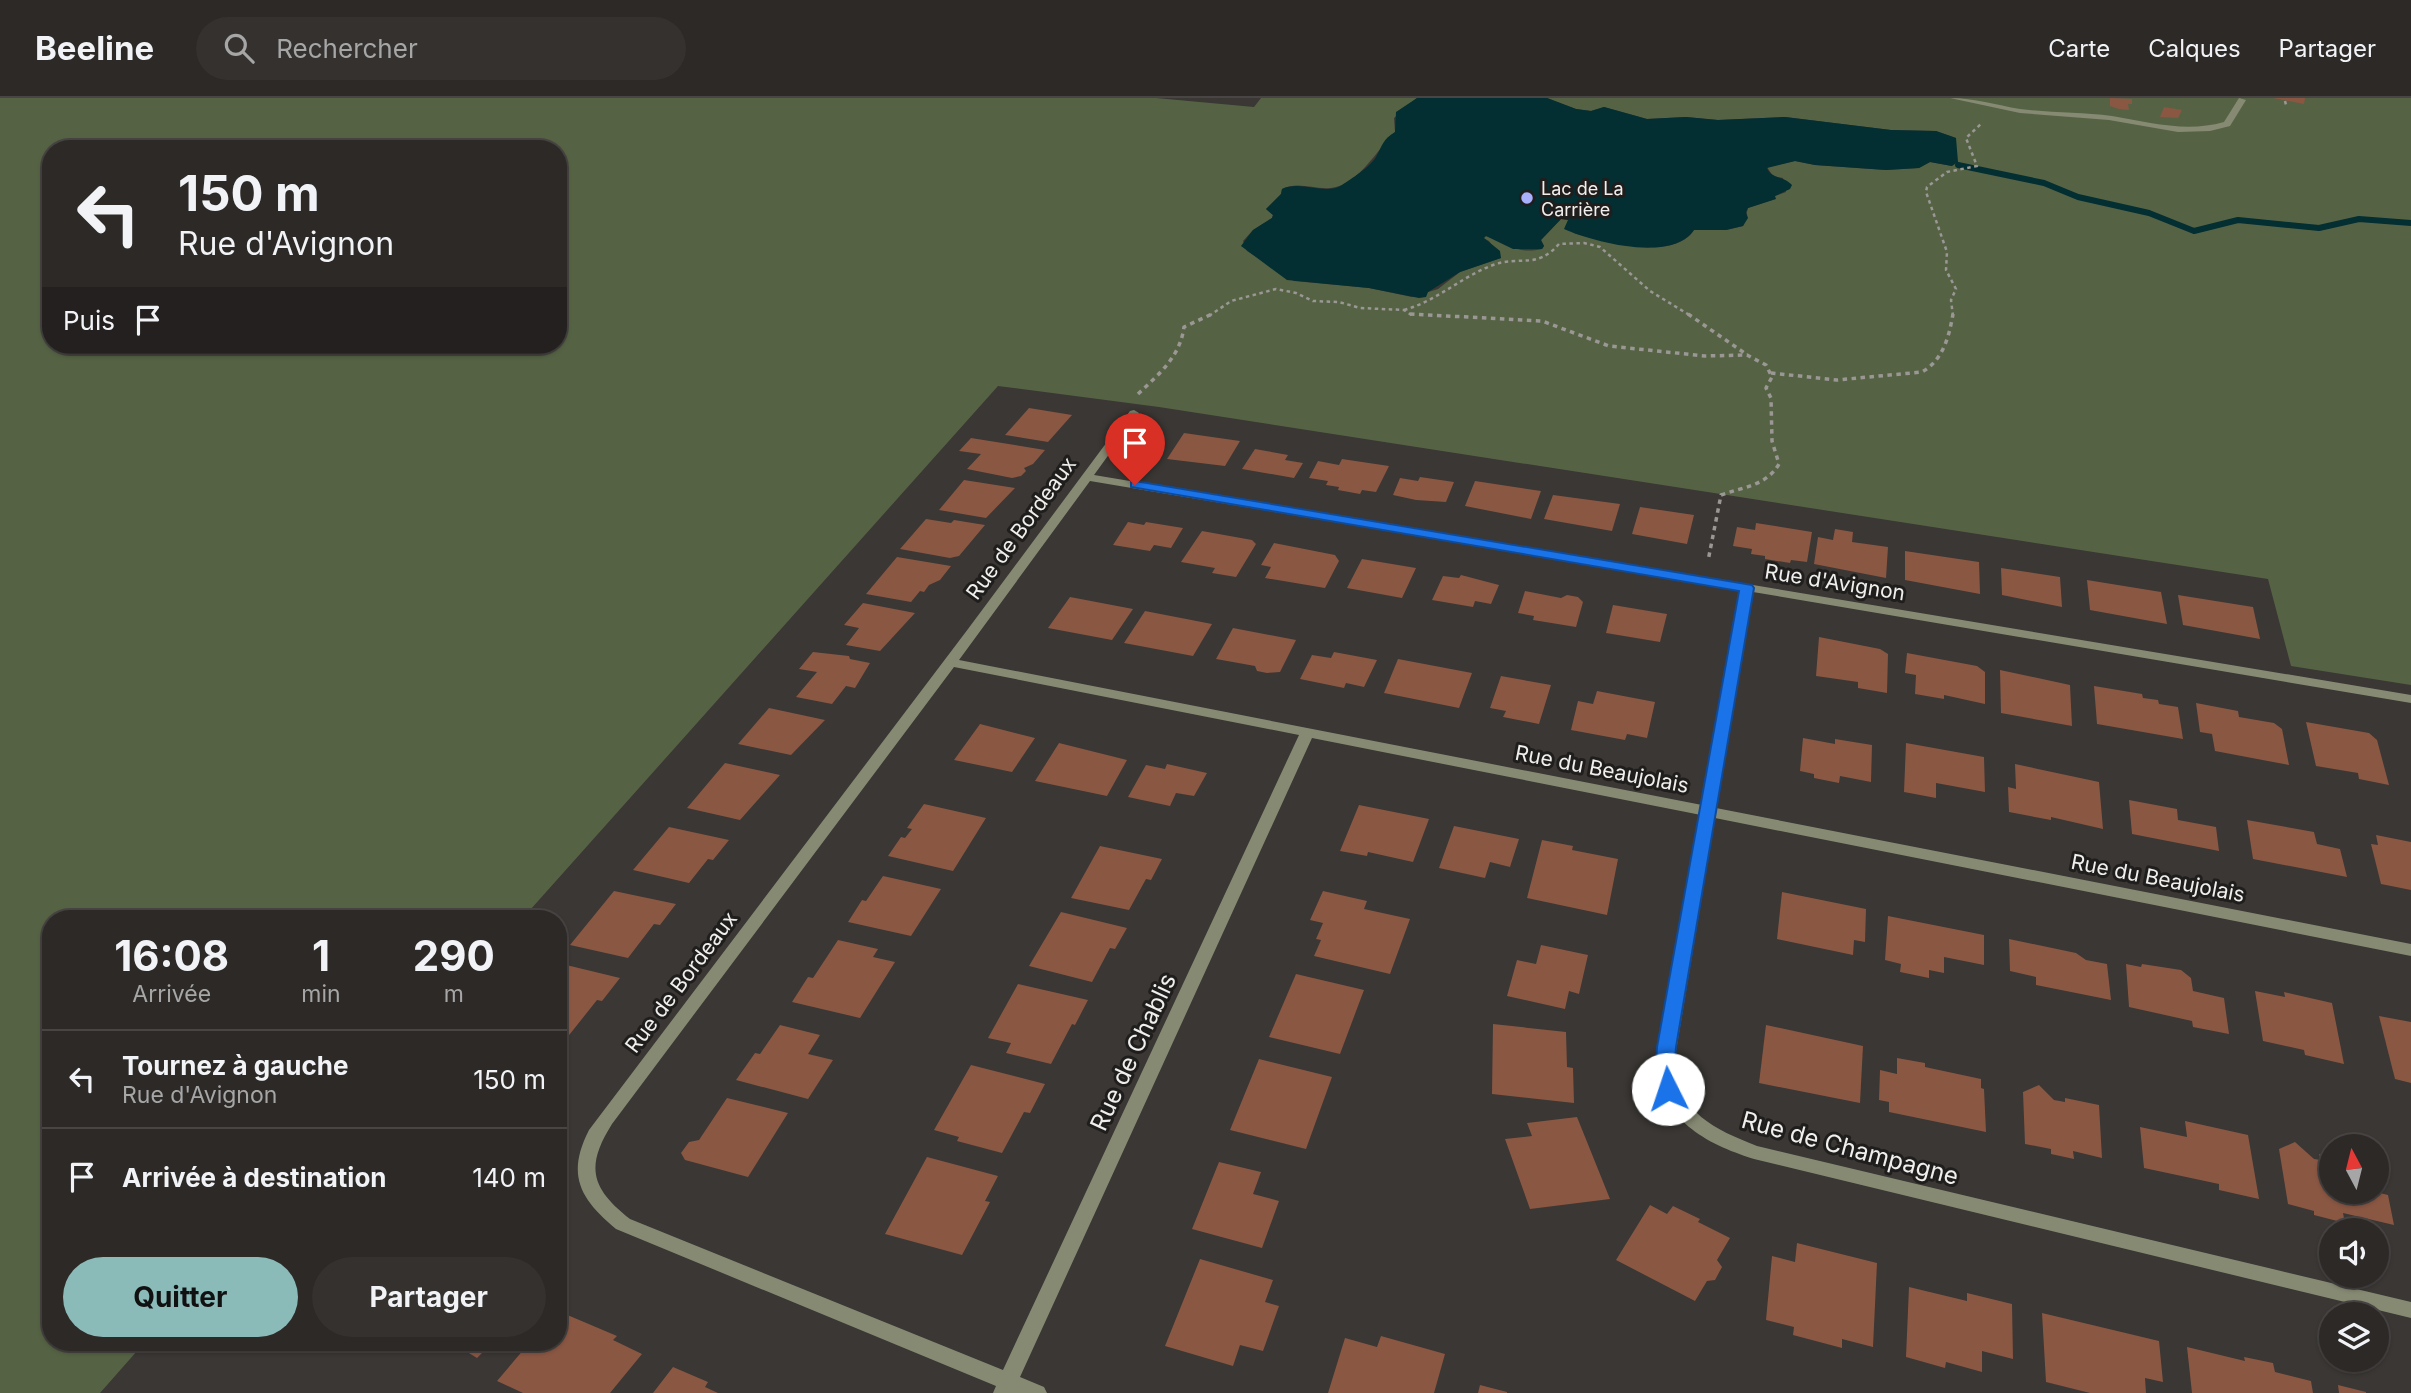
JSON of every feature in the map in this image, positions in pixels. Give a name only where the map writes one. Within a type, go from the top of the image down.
[{"type":"street","points":[[1954,98],[2004,108],[2109,118],[2165,129],[2195,131],[2227,124],[2242,100]]},
{"type":"street","name":"Rue de Bordeaux","points":[[1037,1393],[1006,1387],[623,1224],[594,1200],[587,1185],[585,1171],[590,1144],[606,1119],[950,662],[1134,412]]},
{"type":"street","name":"Rue d'Avignon","points":[[1087,477],[2411,699]]},
{"type":"street","name":"Rue de Champagne","points":[[1746,588],[1665,1062],[1668,1089],[1685,1114],[1697,1126],[1730,1143],[1783,1159],[2411,1310]]},
{"type":"street","name":"Rue du Beaujolais","points":[[950,662],[2411,950]]},
{"type":"street","name":"Rue de Chablis","points":[[1006,1387],[1308,731]]},
{"type":"path","points":[[1771,373],[1838,380],[1906,375],[1933,366],[1943,353],[1953,327],[1951,300],[1956,289],[1944,264],[1947,251],[1929,205],[1927,187],[1947,172],[1977,166],[1966,138],[1983,122],[2004,111],[2004,108]]},
{"type":"path","points":[[1134,412],[1140,390],[1169,364],[1182,342],[1184,327],[1209,316],[1231,301],[1276,289],[1296,292],[1313,301],[1339,302],[1360,308],[1404,310],[1424,303],[1493,265],[1506,261],[1535,261],[1546,257],[1559,244],[1584,243],[1607,251],[1621,268],[1650,291],[1766,365],[1771,373],[1772,377],[1766,387],[1771,398],[1772,441],[1779,464],[1773,473],[1759,484],[1721,495],[1706,569]]},
{"type":"path","points":[[1404,310],[1408,315],[1422,317],[1542,321],[1620,348],[1705,356],[1747,355]]},
{"type":"green space","points":[[0,98],[1156,98],[1254,107],[1261,98],[1417,98],[1394,118],[1395,132],[1359,173],[1331,188],[1294,186],[1282,189],[1281,194],[1266,209],[1273,215],[1272,218],[1253,230],[1243,241],[1247,251],[1294,281],[1369,288],[1412,297],[1438,289],[1460,272],[1501,258],[1489,241],[1483,238],[1486,236],[1518,249],[1542,249],[1544,246],[1541,240],[1561,219],[1568,220],[1574,233],[1602,240],[1637,246],[1671,245],[1684,240],[1694,230],[1726,230],[1743,226],[1748,208],[1775,199],[1775,196],[1786,192],[1783,178],[1773,176],[1767,167],[1795,161],[1886,170],[1919,168],[1930,162],[1952,166],[1956,138],[1936,131],[1891,130],[1785,117],[1647,119],[1604,107],[1591,111],[1576,109],[1547,98],[2411,98],[2411,685],[2291,666],[2268,579],[1159,407],[998,386],[530,910],[42,910],[42,1351],[137,1351],[100,1393],[0,1393]]},
{"type":"water","name":"Lac de La Carrière","points":[[1417,98],[1547,98],[1576,109],[1591,111],[1604,107],[1647,119],[1785,117],[1891,130],[1936,131],[1956,138],[1958,162],[1952,166],[1930,162],[1919,168],[1886,170],[1795,161],[1767,168],[1771,174],[1792,185],[1790,189],[1775,196],[1776,199],[1748,208],[1748,218],[1743,226],[1726,230],[1694,230],[1683,240],[1668,246],[1651,248],[1612,244],[1564,229],[1568,220],[1561,219],[1541,240],[1544,246],[1542,249],[1513,249],[1486,236],[1484,238],[1500,251],[1501,258],[1460,272],[1428,292],[1426,297],[1419,298],[1369,288],[1287,280],[1241,246],[1253,230],[1272,218],[1273,215],[1266,209],[1281,194],[1282,189],[1297,186],[1335,188],[1365,169],[1376,157],[1385,140],[1395,132],[1396,112]]},
{"type":"building","points":[[2110,98],[2132,99],[2132,104],[2128,104],[2129,110],[2119,109],[2110,106]]},
{"type":"building","points":[[2273,98],[2305,98],[2304,104]]},
{"type":"building","points":[[2164,107],[2182,110],[2178,118],[2160,117]]},
{"type":"building","points":[[1029,408],[1072,415],[1048,442],[1005,435]]},
{"type":"building","points":[[1184,433],[1240,441],[1225,466],[1167,459]]},
{"type":"building","points":[[971,438],[1045,450],[1033,464],[1024,468],[1026,471],[1021,476],[1012,478],[967,469],[981,454],[959,451]]},
{"type":"building","points":[[1255,449],[1288,455],[1285,460],[1303,463],[1294,478],[1242,469]]},
{"type":"building","points":[[1342,459],[1389,466],[1376,492],[1362,490],[1360,494],[1338,490],[1339,487],[1326,485],[1328,481],[1309,478],[1318,461],[1339,465]]},
{"type":"building","points":[[1420,477],[1454,482],[1446,502],[1393,495],[1400,478],[1418,481]]},
{"type":"building","points":[[964,480],[1015,488],[986,518],[939,510]]},
{"type":"building","points":[[1475,481],[1541,491],[1531,519],[1465,506]]},
{"type":"building","points":[[1553,495],[1620,504],[1612,531],[1544,519]]},
{"type":"building","points":[[1640,507],[1694,515],[1687,544],[1632,534]]},
{"type":"building","points":[[926,519],[985,525],[959,556],[950,558],[900,549]]},
{"type":"building","points":[[1128,522],[1183,528],[1171,548],[1154,545],[1150,551],[1113,545]]},
{"type":"building","points":[[1756,523],[1812,532],[1807,562],[1791,560],[1790,563],[1765,559],[1765,556],[1751,554],[1752,549],[1733,546],[1737,527],[1755,530]]},
{"type":"building","points":[[1835,529],[1853,532],[1852,542],[1888,547],[1886,578],[1814,564],[1818,537],[1833,540]]},
{"type":"building","points":[[1202,531],[1252,540],[1256,544],[1236,577],[1212,573],[1215,568],[1181,562]]},
{"type":"building","points":[[1274,543],[1335,555],[1339,561],[1325,588],[1265,578],[1271,567],[1261,565]]},
{"type":"building","points":[[1905,551],[1979,562],[1980,594],[1905,580]]},
{"type":"building","points":[[897,557],[951,566],[940,580],[929,585],[924,592],[920,591],[911,602],[866,594]]},
{"type":"building","points":[[1362,559],[1416,568],[1402,598],[1347,588]]},
{"type":"building","points":[[2001,568],[2060,577],[2062,607],[2002,595]]},
{"type":"building","points":[[1461,575],[1499,585],[1491,604],[1475,601],[1473,607],[1432,600],[1443,576],[1459,578]]},
{"type":"building","points":[[2087,580],[2161,592],[2167,624],[2090,610]]},
{"type":"building","points":[[1525,591],[1561,598],[1567,595],[1578,597],[1583,602],[1576,627],[1533,620],[1534,616],[1518,613]]},
{"type":"building","points":[[2178,595],[2253,607],[2260,639],[2183,625]]},
{"type":"building","points":[[1070,597],[1133,609],[1112,640],[1048,628]]},
{"type":"building","points":[[863,603],[915,613],[880,651],[846,645],[859,628],[844,625]]},
{"type":"building","points":[[1613,605],[1667,614],[1660,642],[1606,633]]},
{"type":"building","points":[[1145,611],[1212,624],[1193,656],[1124,643]]},
{"type":"building","points":[[1233,628],[1296,640],[1280,672],[1257,671],[1255,666],[1216,659]]},
{"type":"building","points":[[1819,637],[1880,649],[1888,654],[1887,693],[1858,688],[1858,682],[1816,676]]},
{"type":"building","points":[[813,652],[849,656],[850,659],[870,663],[855,688],[846,686],[832,704],[796,697],[817,672],[799,669]]},
{"type":"building","points":[[1334,652],[1377,660],[1364,687],[1346,683],[1344,688],[1300,679],[1312,655],[1331,658]]},
{"type":"building","points":[[1907,653],[1977,666],[1985,672],[1985,704],[1944,695],[1944,699],[1915,694],[1916,675],[1905,673]]},
{"type":"building","points":[[1398,659],[1472,673],[1459,708],[1384,693]]},
{"type":"building","points":[[2000,670],[2070,685],[2072,726],[2001,713]]},
{"type":"building","points":[[1501,676],[1551,685],[1539,724],[1503,717],[1506,711],[1490,708]]},
{"type":"building","points":[[2094,686],[2142,694],[2143,698],[2158,700],[2159,704],[2178,707],[2183,739],[2097,724]]},
{"type":"building","points":[[1597,691],[1655,702],[1647,738],[1627,734],[1625,740],[1571,730],[1578,701],[1593,704]]},
{"type":"building","points":[[2196,703],[2238,711],[2239,717],[2274,723],[2282,729],[2289,765],[2215,751],[2212,734],[2200,732]]},
{"type":"building","points":[[769,708],[825,720],[791,755],[738,744]]},
{"type":"building","points":[[2306,722],[2369,733],[2377,740],[2389,785],[2359,779],[2358,773],[2316,766]]},
{"type":"building","points":[[980,724],[1035,738],[1012,772],[954,760]]},
{"type":"building","points":[[1803,738],[1835,744],[1835,739],[1872,745],[1871,782],[1840,776],[1839,783],[1814,778],[1814,774],[1800,771]]},
{"type":"building","points":[[1059,743],[1127,760],[1107,796],[1035,781]]},
{"type":"building","points":[[1906,743],[1984,757],[1985,792],[1936,783],[1936,798],[1904,792]]},
{"type":"building","points":[[725,763],[780,775],[740,820],[687,808]]},
{"type":"building","points":[[1167,764],[1207,773],[1194,796],[1176,793],[1170,806],[1128,797],[1146,765],[1165,769]]},
{"type":"building","points":[[2015,764],[2099,782],[2103,829],[2051,817],[2051,820],[2009,812],[2008,787],[2016,789]]},
{"type":"building","points":[[2129,800],[2177,809],[2178,820],[2216,827],[2219,851],[2132,834]]},
{"type":"building","points":[[924,804],[986,818],[953,871],[888,856],[901,837],[905,838],[912,829],[907,828]]},
{"type":"building","points":[[1359,805],[1429,819],[1413,862],[1368,852],[1367,856],[1340,851]]},
{"type":"building","points":[[2247,820],[2314,832],[2317,844],[2340,849],[2347,877],[2253,859]]},
{"type":"building","points":[[1454,826],[1519,839],[1510,867],[1490,862],[1485,878],[1439,868]]},
{"type":"building","points":[[669,827],[729,840],[713,860],[708,859],[689,883],[633,870]]},
{"type":"building","points":[[2376,835],[2411,842],[2411,890],[2381,884],[2371,844],[2378,845]]},
{"type":"building","points":[[1542,840],[1573,846],[1572,850],[1618,859],[1607,915],[1527,898]]},
{"type":"building","points":[[1100,846],[1162,859],[1151,880],[1146,879],[1129,910],[1071,898]]},
{"type":"building","points":[[883,876],[941,889],[911,936],[848,922],[862,900],[866,901]]},
{"type":"building","points":[[614,891],[676,904],[660,925],[654,924],[628,958],[570,945]]},
{"type":"building","points":[[1323,891],[1367,901],[1364,909],[1410,919],[1390,974],[1314,956],[1321,940],[1316,939],[1323,923],[1310,920]]},
{"type":"building","points":[[1782,892],[1866,909],[1865,942],[1854,940],[1853,955],[1777,939]]},
{"type":"building","points":[[1061,912],[1127,928],[1115,949],[1110,948],[1092,982],[1029,966]]},
{"type":"building","points":[[1888,916],[1984,935],[1984,965],[1944,957],[1944,973],[1929,970],[1929,978],[1900,972],[1901,964],[1885,960]]},
{"type":"building","points":[[2009,939],[2076,953],[2086,960],[2107,964],[2111,1000],[2036,985],[2036,977],[2010,971]]},
{"type":"building","points":[[838,940],[878,949],[873,957],[895,962],[860,1018],[792,1002],[808,977],[813,978]]},
{"type":"building","points":[[1541,945],[1588,955],[1579,994],[1569,991],[1565,1009],[1507,996],[1517,960],[1536,964]]},
{"type":"building","points":[[2126,964],[2181,970],[2191,978],[2193,991],[2224,998],[2229,1034],[2193,1027],[2192,1021],[2129,1007]]},
{"type":"building","points":[[567,965],[620,978],[602,1001],[597,1000],[567,1038]]},
{"type":"building","points":[[1296,974],[1364,990],[1340,1054],[1269,1037]]},
{"type":"building","points":[[1018,984],[1088,1000],[1051,1064],[1006,1053],[1011,1043],[988,1038]]},
{"type":"building","points":[[2255,991],[2285,997],[2284,992],[2332,1003],[2344,1064],[2305,1055],[2304,1050],[2263,1041]]},
{"type":"building","points":[[2379,1016],[2411,1022],[2411,1083],[2395,1079]]},
{"type":"building","points":[[1493,1024],[1566,1032],[1567,1067],[1573,1068],[1574,1103],[1492,1094]]},
{"type":"building","points":[[780,1025],[820,1035],[808,1054],[833,1060],[808,1099],[736,1080],[755,1053],[760,1054]]},
{"type":"building","points":[[1766,1025],[1863,1046],[1860,1103],[1759,1083]]},
{"type":"building","points":[[1897,1058],[1981,1079],[1986,1132],[1889,1112],[1889,1102],[1879,1100],[1880,1070],[1897,1074]]},
{"type":"building","points":[[1259,1059],[1332,1077],[1306,1149],[1230,1130]]},
{"type":"building","points":[[971,1065],[1045,1084],[1030,1113],[1024,1112],[1002,1153],[957,1141],[959,1137],[934,1130]]},
{"type":"building","points":[[2039,1085],[2054,1100],[2065,1102],[2065,1098],[2099,1105],[2102,1158],[2073,1151],[2074,1159],[2051,1154],[2051,1149],[2025,1144],[2023,1092]]},
{"type":"building","points":[[727,1098],[788,1113],[748,1177],[685,1160],[681,1153],[689,1142],[699,1140]]},
{"type":"building","points":[[1577,1117],[1610,1199],[1530,1209],[1505,1139],[1532,1136],[1527,1123]]},
{"type":"building","points":[[2185,1121],[2248,1135],[2259,1199],[2219,1190],[2219,1184],[2144,1168],[2140,1127],[2187,1137]]},
{"type":"building","points":[[2295,1142],[2314,1159],[2319,1160],[2319,1204],[2389,1204],[2389,1200],[2394,1225],[2389,1224],[2389,1218],[2364,1218],[2343,1213],[2344,1218],[2326,1218],[2314,1215],[2314,1211],[2288,1204],[2279,1149]]},
{"type":"building","points":[[927,1157],[998,1176],[985,1201],[990,1202],[962,1255],[885,1234]]},
{"type":"building","points":[[1219,1162],[1261,1172],[1253,1194],[1279,1201],[1262,1248],[1192,1229]]},
{"type":"building","points":[[1650,1205],[1667,1214],[1673,1206],[1730,1238],[1717,1260],[1722,1267],[1715,1280],[1707,1281],[1695,1301],[1616,1260]]},
{"type":"building","points":[[1797,1243],[1877,1263],[1873,1347],[1842,1339],[1842,1348],[1793,1335],[1794,1327],[1766,1320],[1772,1256],[1795,1262]]},
{"type":"building","points":[[1200,1259],[1273,1280],[1265,1302],[1279,1306],[1263,1351],[1240,1345],[1233,1366],[1165,1346]]},
{"type":"building","points":[[1909,1287],[1967,1301],[1967,1293],[2012,1304],[2013,1359],[1982,1351],[1982,1372],[1946,1362],[1945,1368],[1906,1357]]},
{"type":"building","points":[[2042,1313],[2159,1341],[2163,1382],[2145,1378],[2146,1393],[2090,1393],[2046,1382]]},
{"type":"building","points":[[567,1315],[617,1336],[613,1340],[642,1354],[610,1393],[523,1393],[497,1381],[522,1351],[567,1351]]},
{"type":"building","points":[[1381,1336],[1445,1354],[1434,1393],[1328,1393],[1345,1338],[1377,1347]]},
{"type":"building","points":[[2187,1347],[2245,1361],[2244,1357],[2273,1363],[2275,1372],[2311,1381],[2313,1393],[2192,1393]]},
{"type":"building","points":[[466,1351],[484,1351],[477,1358]]},
{"type":"building","points":[[673,1367],[708,1382],[705,1387],[718,1393],[653,1393]]},
{"type":"building","points":[[1480,1385],[1507,1392],[1507,1393],[1478,1393]]},
{"type":"building","points":[[2338,1385],[2366,1392],[2366,1393],[2339,1393]]},
{"type":"waterway","points":[[1958,165],[2044,183],[2078,197],[2149,213],[2194,231],[2238,220],[2319,228],[2359,219],[2411,223]]},
{"type":"place","name":"Lac de La Carrière","points":[[1527,198]]},
{"type":"route","points":[[1135,485],[1746,588],[1667,1047],[1664,1077],[1668,1089]]}]
